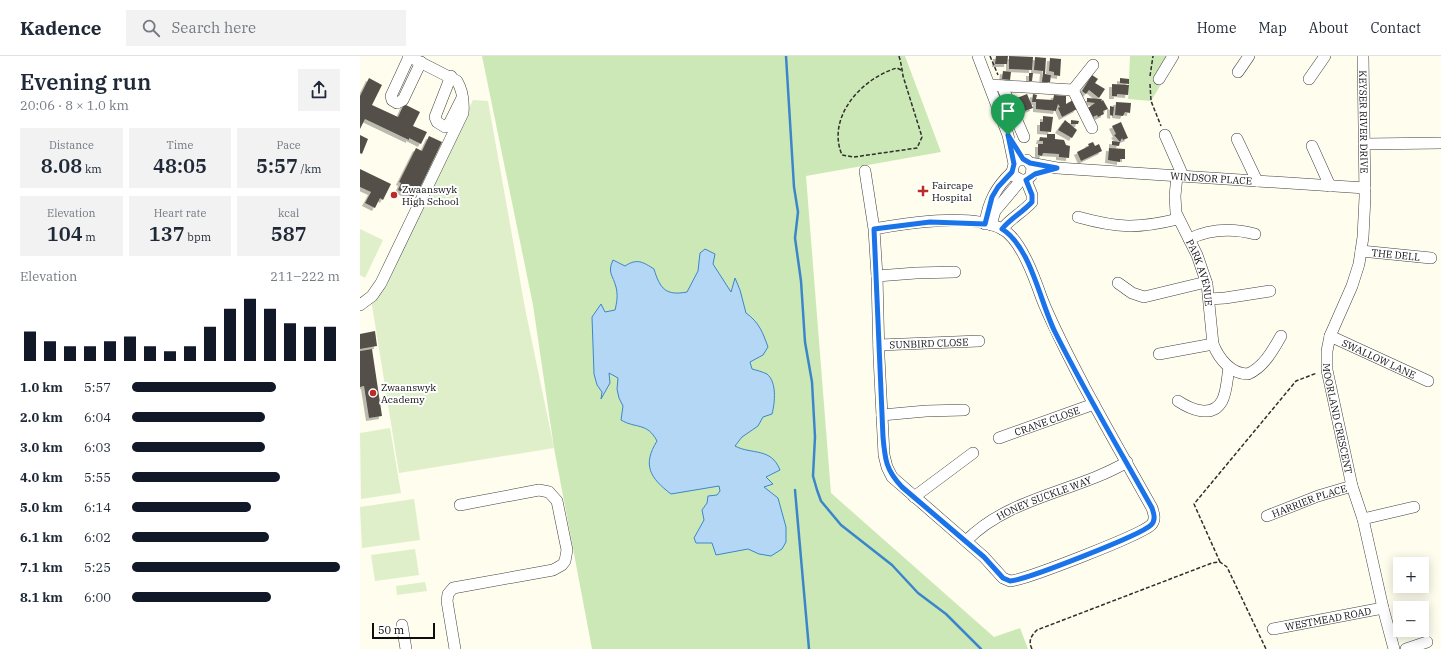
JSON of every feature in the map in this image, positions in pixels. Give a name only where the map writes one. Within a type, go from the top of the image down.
[{"type":"street","points":[[360,305],[372,296],[381,283],[463,113],[462,88],[457,81],[451,76],[409,56],[391,96],[392,100],[397,103],[403,100],[421,62]]},
{"type":"street","points":[[978,56],[1020,165]]},
{"type":"street","points":[[1159,79],[1173,56]]},
{"type":"street","points":[[1238,72],[1250,56]]},
{"type":"street","points":[[1309,79],[1325,56]]},
{"type":"street","name":"KEYSER RIVER DRIVE","points":[[1363,56],[1365,188]]},
{"type":"street","points":[[1073,90],[1093,65]]},
{"type":"street","points":[[451,76],[435,117],[437,122],[445,127],[448,126],[463,95]]},
{"type":"street","points":[[990,85],[1073,90]]},
{"type":"street","points":[[1002,86],[1024,137]]},
{"type":"street","points":[[1073,90],[1092,128]]},
{"type":"street","points":[[1164,136],[1180,176]]},
{"type":"street","points":[[1237,139],[1257,181]]},
{"type":"street","points":[[1364,144],[1441,143]]},
{"type":"street","points":[[1312,146],[1330,186]]},
{"type":"street","points":[[992,226],[995,211],[1026,179],[1032,167],[1020,165]]},
{"type":"street","points":[[1020,165],[1014,176],[1026,179]]},
{"type":"street","points":[[992,226],[992,197],[998,187],[1020,165]]},
{"type":"street","name":"WINDSOR PLACE","points":[[1020,165],[1365,188]]},
{"type":"street","name":"WINDSOR PLACE","points":[[1026,179],[1057,168]]},
{"type":"street","points":[[865,172],[874,229],[884,455],[887,467],[892,477],[984,557],[1003,578],[1014,581],[1128,538],[1151,525],[1154,521],[1154,513],[1055,331],[1030,267],[1011,236],[992,226]]},
{"type":"street","name":"PARK AVENUE","points":[[1180,176],[1175,206],[1178,219],[1197,255],[1206,282],[1213,344],[1221,359],[1229,368]]},
{"type":"street","points":[[874,229],[930,222],[992,226],[1008,221],[1025,210],[1032,202],[1032,195],[1026,179]]},
{"type":"street","name":"MOORLAND CRESCENT","points":[[1365,188],[1364,224],[1361,251],[1352,286],[1330,336],[1326,370],[1352,486],[1363,519],[1394,649]]},
{"type":"street","points":[[1078,217],[1105,224],[1130,227],[1156,225],[1178,219]]},
{"type":"street","points":[[1189,239],[1206,233],[1226,230],[1255,234]]},
{"type":"street","name":"THE DELL","points":[[1361,251],[1431,258]]},
{"type":"street","points":[[877,276],[955,272]]},
{"type":"street","points":[[1118,282],[1132,294],[1144,297],[1206,282]]},
{"type":"street","points":[[1209,299],[1270,291]]},
{"type":"street","points":[[1178,401],[1196,411],[1208,411],[1214,408],[1222,400],[1229,368],[1246,374],[1254,371],[1270,354],[1281,336]]},
{"type":"street","name":"SWALLOW LANE","points":[[1330,336],[1428,381]]},
{"type":"street","name":"SUNBIRD CLOSE","points":[[879,345],[979,341]]},
{"type":"street","points":[[1159,354],[1213,344]]},
{"type":"street","name":"CRANE CLOSE","points":[[999,438],[1094,404]]},
{"type":"street","points":[[882,415],[926,411],[964,410]]},
{"type":"street","points":[[914,496],[973,453]]},
{"type":"street","name":"HONEY SUCKLE WAY","points":[[966,541],[984,524],[1010,511],[1107,473],[1127,462]]},
{"type":"street","name":"HARRIER PLACE","points":[[1267,516],[1318,496],[1352,486]]},
{"type":"street","points":[[455,649],[447,601],[450,591],[453,588],[553,570],[562,565],[567,556],[557,501],[549,492],[539,490],[460,504]]},
{"type":"street","points":[[1363,519],[1414,506]]},
{"type":"street","name":"WESTMEAD ROAD","points":[[1273,629],[1383,608]]},
{"type":"street","points":[[402,625],[406,649]]},
{"type":"street","points":[[1406,649],[1426,642]]},
{"type":"path","points":[[899,56],[922,137],[917,148],[854,156],[842,155],[837,144],[839,126],[849,101],[866,84],[890,70],[897,68],[903,71]]},
{"type":"path","points":[[990,56],[1002,86]]},
{"type":"path","points":[[1152,56],[1150,69],[1151,101],[1164,136]]},
{"type":"path","points":[[1266,649],[1227,568],[1220,562],[1194,504],[1296,381],[1326,370]]},
{"type":"path","points":[[1032,649],[1030,645],[1031,636],[1037,630],[1212,563],[1220,562]]},
{"type":"green space","points":[[482,56],[905,56],[941,152],[806,176],[831,493],[994,637],[1020,628],[1028,649],[592,649],[554,448],[533,305]]},
{"type":"green space","points":[[1130,56],[1173,56],[1163,81],[1151,101],[1128,99]]},
{"type":"green space","points":[[473,100],[488,101],[525,308],[554,448],[399,473],[371,299],[381,289]]},
{"type":"green space","points":[[360,229],[383,240],[365,278],[360,275]]},
{"type":"green space","points":[[390,428],[401,493],[361,499],[360,433]]},
{"type":"green space","points":[[414,499],[420,540],[362,548],[360,507]]},
{"type":"green space","points":[[415,549],[419,575],[375,581],[371,555]]},
{"type":"green space","points":[[425,582],[427,591],[397,595],[396,586]]},
{"type":"water","points":[[705,249],[715,254],[713,264],[731,292],[735,278],[746,313],[757,324],[768,347],[763,355],[750,362],[752,369],[767,374],[772,382],[774,387],[774,404],[772,414],[763,417],[758,426],[742,437],[735,446],[772,458],[780,470],[766,477],[773,484],[764,487],[778,498],[786,527],[786,542],[782,549],[771,556],[759,554],[748,549],[716,555],[712,543],[696,543],[694,538],[704,520],[702,510],[707,503],[708,496],[717,495],[720,491],[719,486],[671,494],[664,488],[653,477],[649,464],[652,450],[657,441],[645,428],[626,423],[621,420],[623,406],[617,389],[618,378],[609,373],[610,383],[601,399],[602,392],[597,385],[594,374],[592,317],[601,304],[605,312],[615,310],[617,293],[611,274],[611,264],[613,260],[625,266],[633,262],[647,264],[654,269],[659,282],[665,290],[680,293],[687,292],[698,271],[700,253]]},
{"type":"building","points":[[996,56],[1008,56],[1007,64],[995,64]]},
{"type":"building","points":[[1009,56],[1033,57],[1032,70],[1009,69]]},
{"type":"building","points":[[1035,57],[1046,58],[1045,74],[1051,75],[1050,82],[1042,82],[1043,71],[1034,70]]},
{"type":"building","points":[[1050,58],[1061,59],[1060,76],[1054,75],[1054,72],[1049,71]]},
{"type":"building","points":[[1003,71],[1011,72],[1010,80],[1002,79]]},
{"type":"building","points":[[1029,73],[1033,73],[1032,81],[1029,81]]},
{"type":"building","points":[[1092,75],[1098,79],[1095,83],[1105,89],[1099,98],[1089,90],[1086,94],[1082,91]]},
{"type":"building","points":[[369,78],[382,85],[372,105],[398,117],[404,104],[420,112],[413,126],[427,132],[421,144],[409,138],[409,140],[365,119],[360,129],[360,96]]},
{"type":"building","points":[[1120,78],[1129,79],[1129,84],[1120,83]]},
{"type":"building","points":[[1112,84],[1129,85],[1128,95],[1117,94],[1117,96],[1112,96]]},
{"type":"building","points":[[1027,94],[1033,108],[1022,112],[1017,98]]},
{"type":"building","points":[[1033,94],[1037,95],[1036,99],[1053,100],[1054,95],[1066,96],[1066,104],[1073,100],[1077,109],[1062,117],[1058,104],[1056,111],[1036,109],[1036,102],[1032,102]]},
{"type":"building","points":[[1087,98],[1102,99],[1101,101],[1103,100],[1108,109],[1103,111],[1104,114],[1098,117],[1097,115],[1093,117],[1088,108],[1095,103],[1087,102]]},
{"type":"building","points":[[1116,102],[1131,103],[1130,113],[1125,112],[1123,116],[1115,115]]},
{"type":"building","points":[[1110,106],[1114,107],[1113,116],[1110,115]]},
{"type":"building","points":[[1043,116],[1053,117],[1051,132],[1040,131],[1040,122],[1043,122]]},
{"type":"building","points":[[1065,120],[1077,130],[1072,138],[1058,130]]},
{"type":"building","points":[[1071,120],[1079,121],[1078,124],[1071,124]]},
{"type":"building","points":[[1121,122],[1128,138],[1123,140],[1122,138],[1120,142],[1114,135],[1116,134],[1112,126]]},
{"type":"building","points":[[1047,134],[1055,134],[1055,139],[1064,140],[1066,145],[1070,146],[1069,158],[1059,157],[1059,154],[1043,153],[1042,156],[1038,155],[1038,144],[1043,144],[1043,141],[1039,141],[1040,137],[1047,138]]},
{"type":"building","points":[[360,135],[368,139],[362,154],[360,153]]},
{"type":"building","points":[[429,136],[442,142],[418,192],[416,191],[413,197],[398,190],[401,183],[399,182],[416,148],[422,151]]},
{"type":"building","points":[[1112,141],[1120,142],[1119,146],[1112,145]]},
{"type":"building","points":[[1093,142],[1095,146],[1099,144],[1102,151],[1081,161],[1077,152],[1089,146],[1088,144]]},
{"type":"building","points":[[1109,148],[1125,149],[1125,159],[1120,159],[1120,162],[1108,160]]},
{"type":"building","points":[[360,169],[391,184],[383,200],[380,198],[375,208],[365,203],[371,192],[360,187]]},
{"type":"building","points":[[375,331],[377,346],[360,349],[360,334]]},
{"type":"building","points":[[372,349],[382,416],[369,418],[364,386],[360,387],[360,351]]},
{"type":"waterway","points":[[786,56],[794,187],[798,212],[795,238],[801,281],[805,342],[812,382],[815,437],[813,476],[817,490],[821,501],[841,525],[892,565],[918,593],[946,614],[981,649]]},
{"type":"waterway","points":[[795,490],[809,649]]},
{"type":"place","name":"Faircape Hospital","points":[[923,191]]},
{"type":"place","name":"Zwaanswyk High School","points":[[394,195]]},
{"type":"place","name":"Zwaanswyk Academy","points":[[373,393]]},
{"type":"route","points":[[1008,135],[1023,159],[1030,163],[1057,168],[1035,174],[1026,180],[1032,195],[1032,202],[1025,210],[1008,221],[1002,229],[1011,236],[1030,267],[1055,331],[1154,513],[1154,521],[1151,525],[1128,538],[1014,581],[1007,581],[1003,578],[984,557],[902,487],[892,477],[887,467],[884,455],[883,437],[874,229],[895,225],[930,222],[968,222],[985,224],[986,214],[992,197],[998,187],[1012,172],[1014,164],[1008,135]]}]
